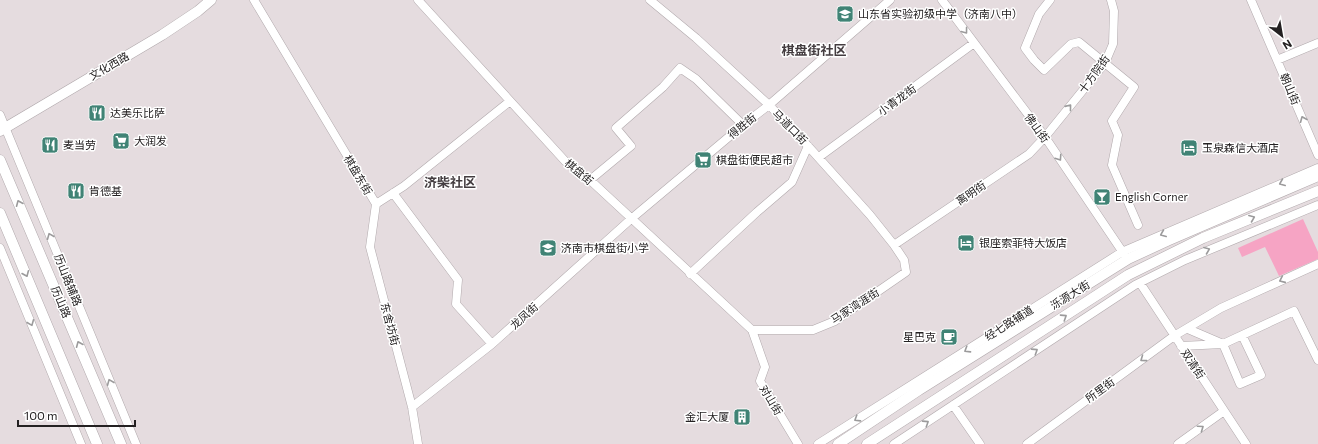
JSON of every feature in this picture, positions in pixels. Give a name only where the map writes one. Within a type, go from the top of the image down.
[{"type":"main road","name":"文化西路","points":[[3,129],[162,35],[211,0]]},
{"type":"main road","name":"历山路","points":[[0,160],[121,444]]},
{"type":"main road","name":"泺源大街","points":[[838,444],[1125,255],[1167,241],[1318,176]]},
{"type":"main road","name":"泺源大街","points":[[867,444],[1128,275],[1202,238],[1318,191]]},
{"type":"main road","name":"历山路","points":[[0,213],[97,444]]},
{"type":"street","name":"棋盘东街","points":[[254,0],[376,204],[393,193],[510,101]]},
{"type":"street","name":"棋盘街","points":[[418,0],[565,161],[590,180],[630,219],[752,330]]},
{"type":"street","name":"马道口街","points":[[650,0],[696,38],[768,105],[819,157],[894,245],[904,260],[906,272]]},
{"type":"street","name":"得胜街","points":[[630,219],[743,124],[768,105],[890,0]]},
{"type":"street","name":"佛山街","points":[[942,0],[1045,137],[1125,255]]},
{"type":"street","points":[[1050,0],[1039,14],[1025,48],[1034,60],[1044,70],[1072,44],[1079,42],[1134,87],[1112,121],[1118,135],[1112,165],[1138,224]]},
{"type":"street","name":"十方院街","points":[[1045,137],[1105,63],[1113,44],[1114,11],[1112,0]]},
{"type":"street","name":"朝山街","points":[[1251,0],[1318,155]]},
{"type":"street","name":"小青龙街","points":[[819,157],[974,43]]},
{"type":"street","points":[[1278,60],[1318,43]]},
{"type":"street","points":[[590,180],[631,146],[616,128],[663,87],[680,68],[696,79],[743,124]]},
{"type":"street","name":"历山路辅路","points":[[0,116],[3,129],[136,444]]},
{"type":"street","name":"离明街","points":[[894,245],[1029,154],[1045,137]]},
{"type":"street","points":[[690,274],[792,182],[808,146]]},
{"type":"street","name":"经七路辅道","points":[[818,444],[1125,255],[1318,168]]},
{"type":"street","points":[[393,193],[458,280],[456,304],[492,344]]},
{"type":"street","name":"东舍坊街","points":[[376,204],[370,247],[412,406],[418,444]]},
{"type":"street","points":[[894,444],[1140,283],[1185,260],[1318,206]]},
{"type":"street","name":"龙凤街","points":[[412,406],[492,344],[630,219]]},
{"type":"street","points":[[0,248],[81,444]]},
{"type":"street","name":"所里街","points":[[1026,444],[1174,336],[1221,308],[1318,264]]},
{"type":"street","name":"马家湾涯街","points":[[752,330],[813,330],[835,321],[906,272]]},
{"type":"street","name":"双清街","points":[[1140,283],[1246,444]]},
{"type":"street","points":[[1181,346],[1223,344],[1294,311],[1318,360]]},
{"type":"street","points":[[1188,329],[1223,344],[1240,384],[1260,375],[1242,335]]},
{"type":"street","name":"对山街","points":[[752,330],[765,367],[760,381],[798,444]]},
{"type":"street","points":[[953,405],[980,444]]},
{"type":"street","points":[[1178,444],[1224,411]]},
{"type":"shaded area","points":[[1303,219],[1318,252],[1318,259],[1279,276],[1265,247],[1242,257],[1238,248]]},
{"type":"place","name":"山东省实验初级中学（济南八中）","points":[[845,14]]},
{"type":"place","name":"达美乐比萨","points":[[97,113]]},
{"type":"place","name":"大润发","points":[[121,141]]},
{"type":"place","name":"麦当劳","points":[[50,145]]},
{"type":"place","name":"玉泉森信大酒店","points":[[1189,148]]},
{"type":"place","name":"棋盘街便民超市","points":[[703,160]]},
{"type":"place","name":"肯德基","points":[[76,191]]},
{"type":"place","name":"English Corner","points":[[1102,197]]},
{"type":"place","name":"银座索菲特大饭店","points":[[966,243]]},
{"type":"place","name":"济南市棋盘街小学","points":[[548,248]]},
{"type":"place","name":"星巴克","points":[[949,337]]},
{"type":"place","name":"金汇大厦","points":[[742,417]]},
{"type":"district","name":"棋盘街社区","points":[[814,50]]},
{"type":"district","name":"济柴社区","points":[[450,182]]}]
